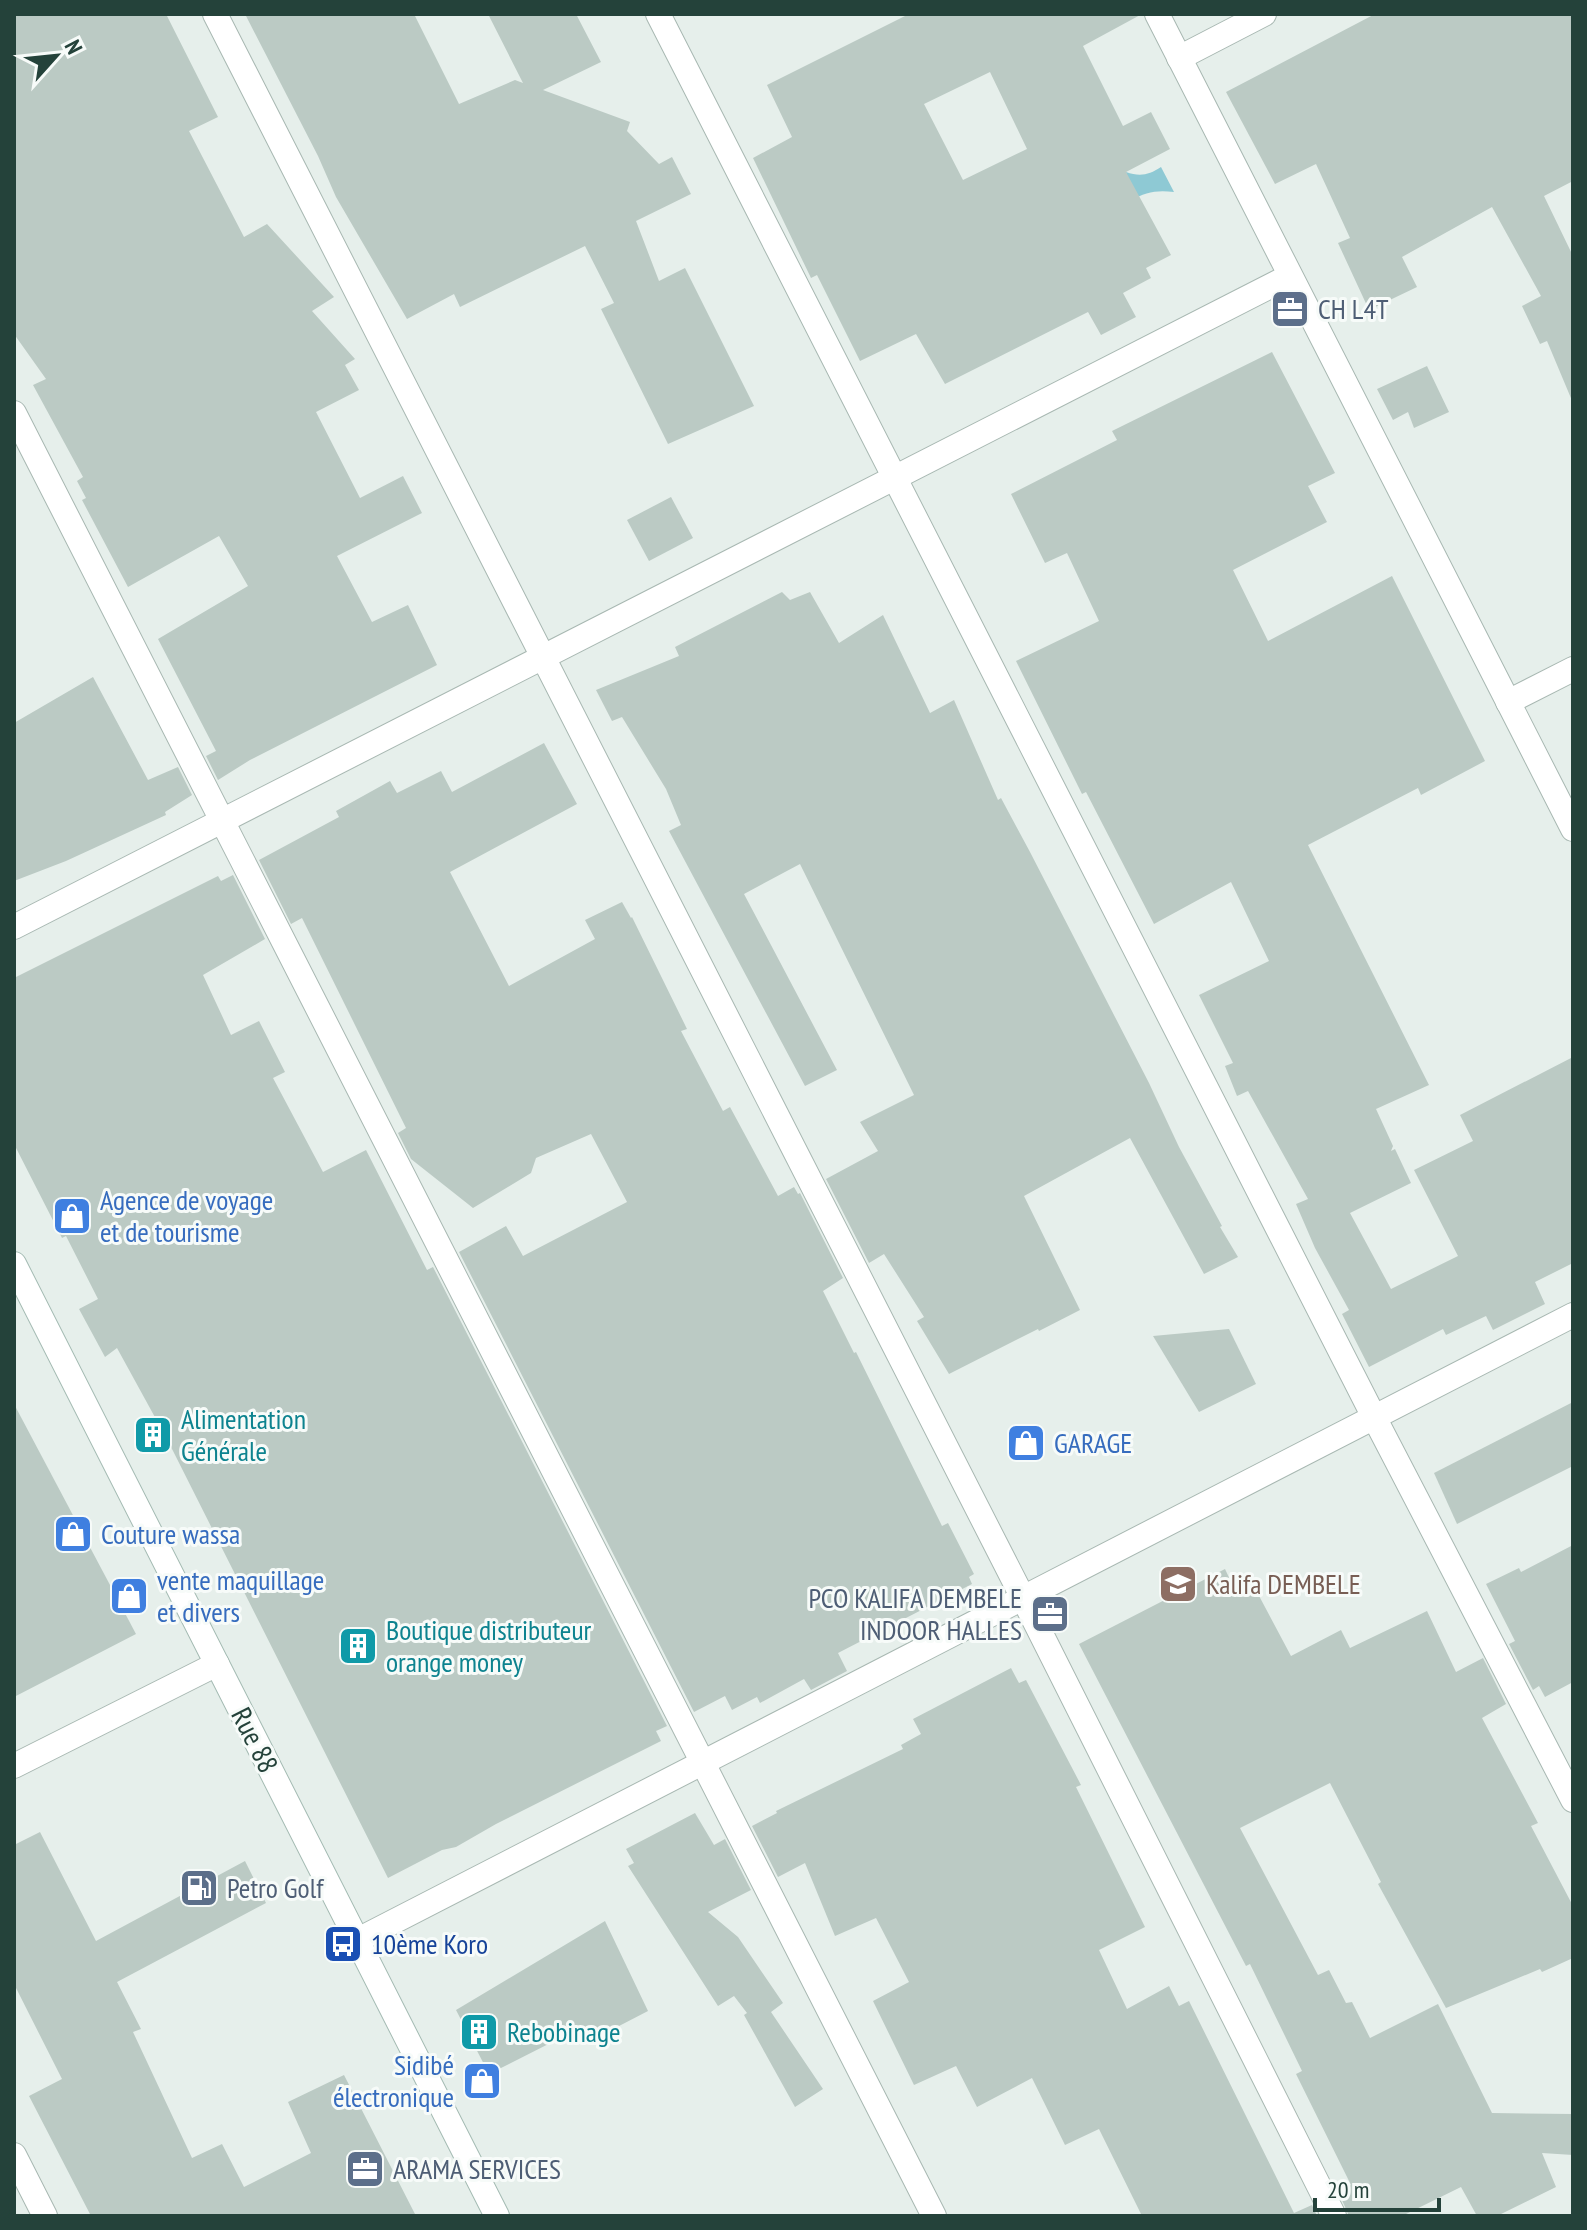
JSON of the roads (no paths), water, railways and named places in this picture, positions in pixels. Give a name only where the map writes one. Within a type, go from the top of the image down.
[{"type":"street","points":[[215,14],[1023,1598],[1334,2216]]},
{"type":"street","points":[[658,14],[1374,1417],[1573,1800]]},
{"type":"street","points":[[1157,14],[1573,829]]},
{"type":"street","points":[[1179,58],[1264,14]]},
{"type":"street","points":[[14,927],[1290,276]]},
{"type":"street","points":[[14,413],[934,2216]]},
{"type":"street","points":[[1508,702],[1573,669]]},
{"type":"street","name":"Rue 88","points":[[14,1264],[497,2216]]},
{"type":"street","points":[[356,1941],[1573,1315]]},
{"type":"street","points":[[14,1766],[217,1664]]},
{"type":"street","points":[[14,2155],[45,2216]]},
{"type":"water","points":[[1161,167],[1174,192],[1151,192],[1130,201],[1126,172],[1144,174]]},
{"type":"place","name":"CH L4T","points":[[1290,309]]},
{"type":"place","name":"Agence de voyage et de tourisme","points":[[72,1216]]},
{"type":"place","name":"Alimentation Générale","points":[[153,1435]]},
{"type":"place","name":"GARAGE","points":[[1026,1443]]},
{"type":"place","name":"Couture wassa","points":[[73,1534]]},
{"type":"place","name":"Kalifa DEMBELE","points":[[1178,1584]]},
{"type":"place","name":"vente maquillage et divers","points":[[129,1596]]},
{"type":"place","name":"PCO KALIFA DEMBELE INDOOR HALLES","points":[[1050,1614]]},
{"type":"place","name":"Boutique distributeur orange money","points":[[358,1646]]},
{"type":"place","name":"Petro Golf","points":[[199,1888]]},
{"type":"place","name":"10ème Koro","points":[[343,1944]]},
{"type":"place","name":"Rebobinage","points":[[479,2032]]},
{"type":"place","name":"Sidibé électronique","points":[[482,2081]]},
{"type":"place","name":"ARAMA SERVICES","points":[[365,2169]]}]
